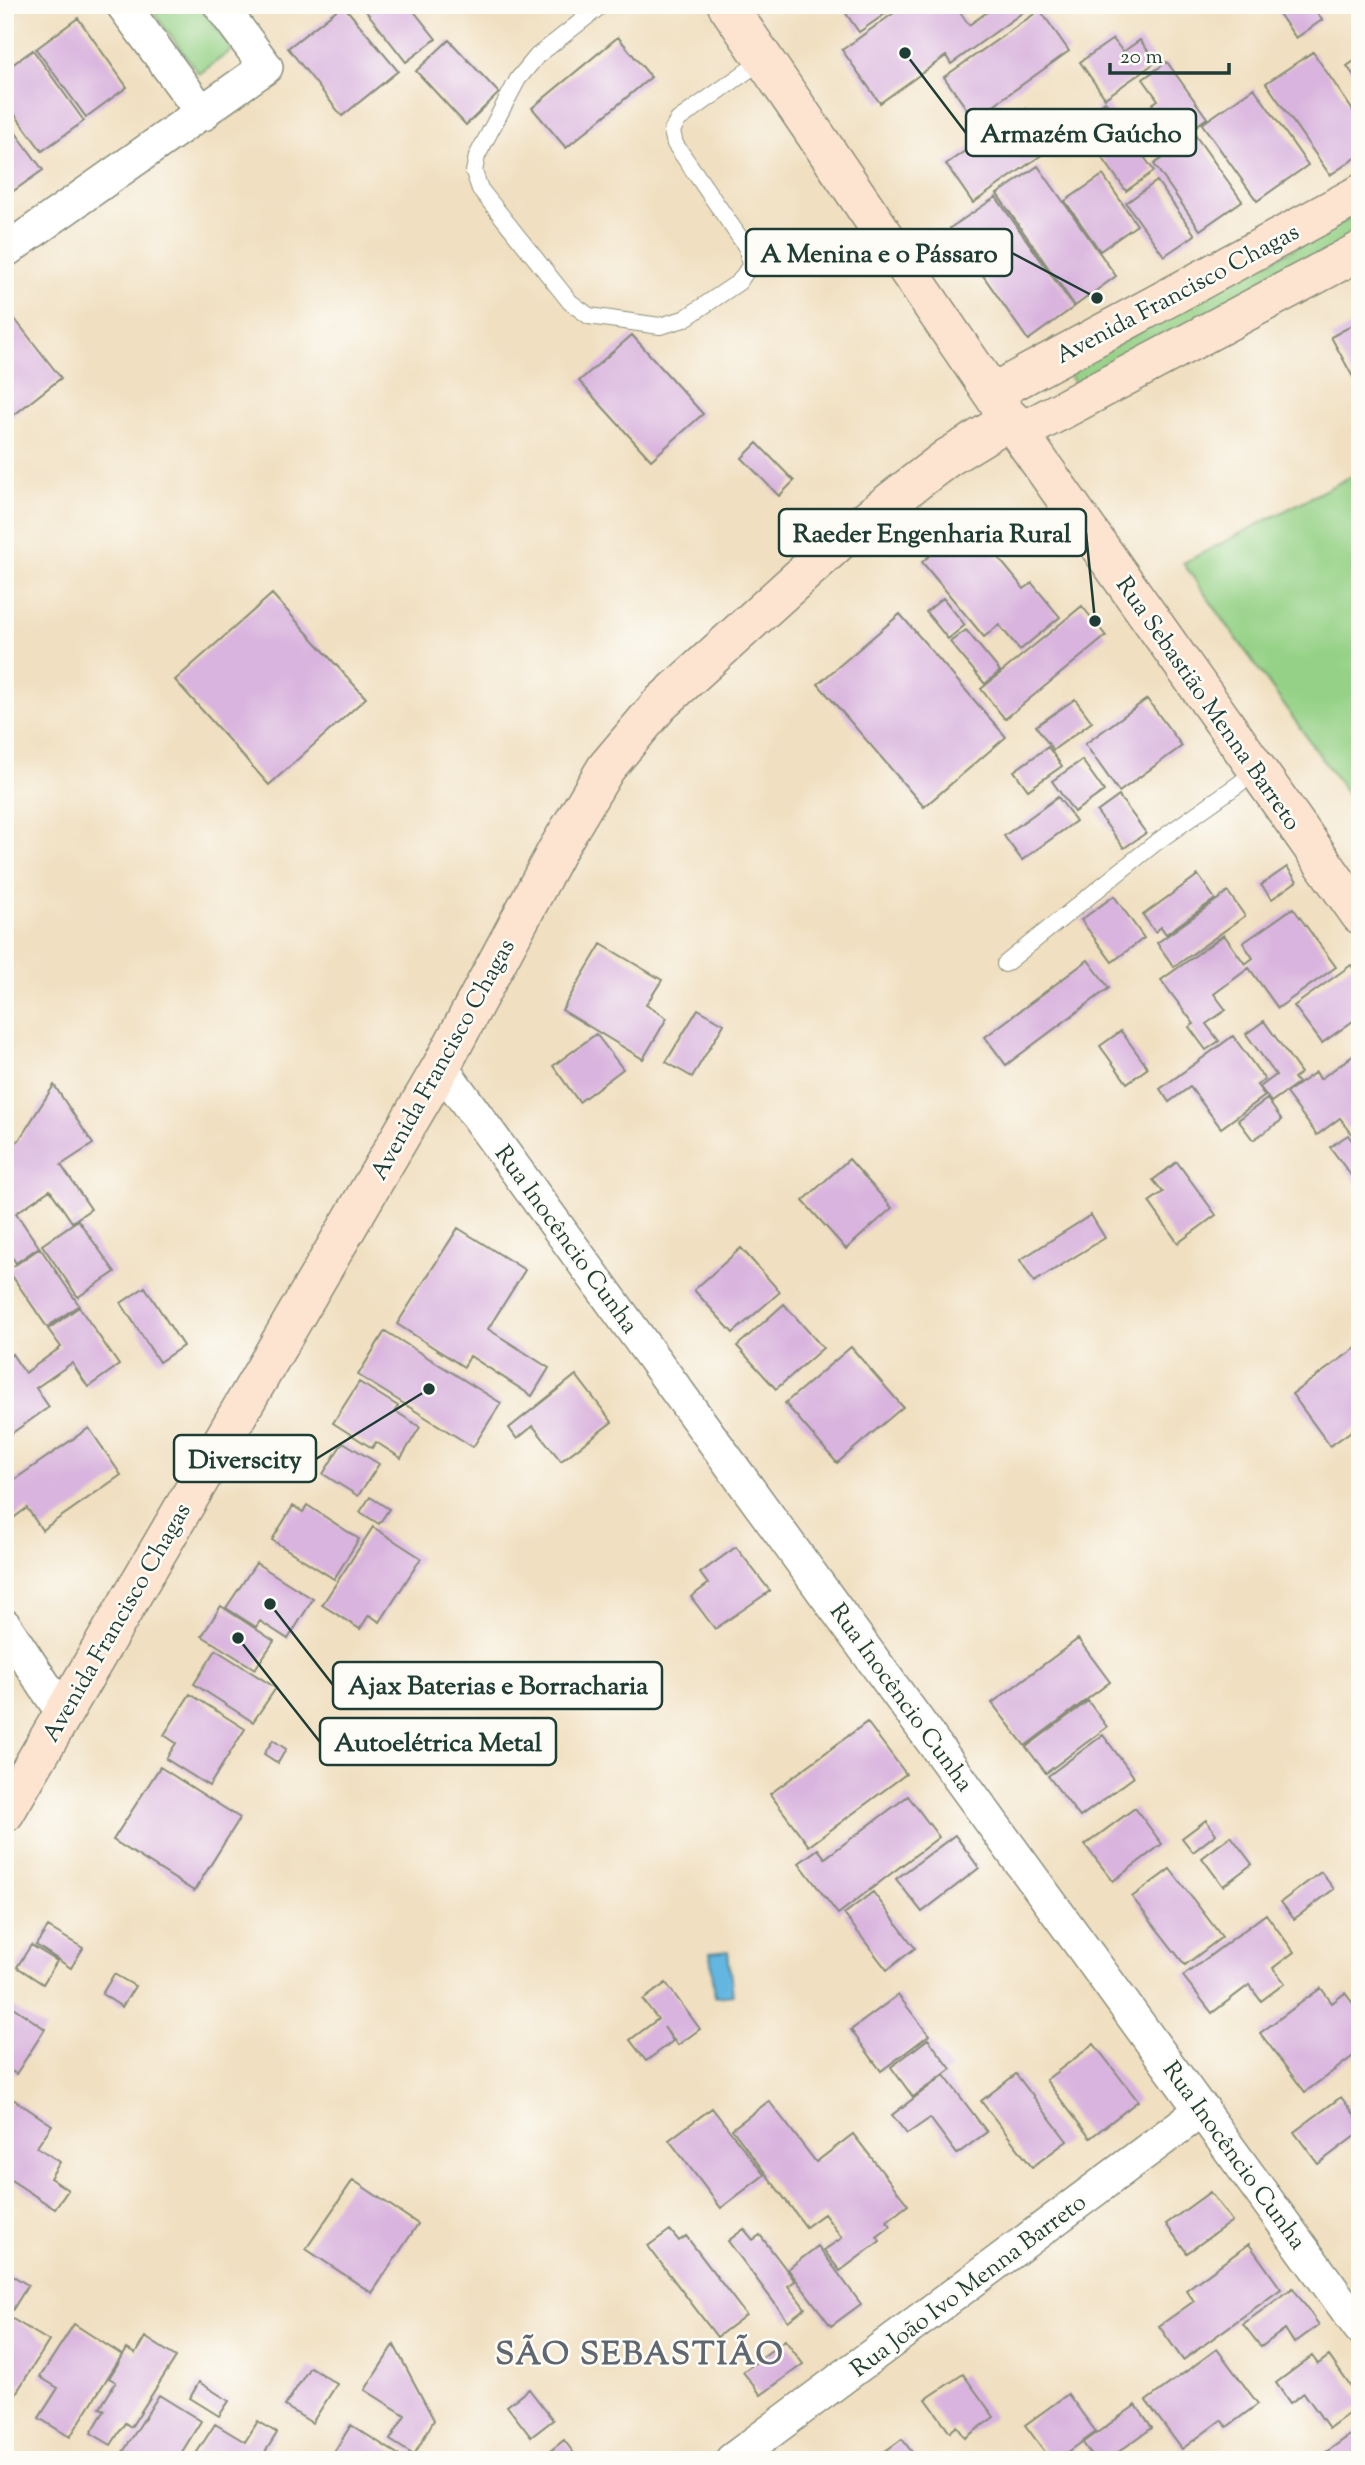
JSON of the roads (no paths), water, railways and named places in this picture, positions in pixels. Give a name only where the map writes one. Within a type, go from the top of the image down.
[{"type":"main road","name":"Rua Sebastião Menna Barreto","points":[[727,5],[1008,415],[1360,915]]},
{"type":"main road","name":"Avenida Francisco Chagas","points":[[5,1812],[441,1067],[564,838],[607,768],[660,704],[844,537],[947,458],[1008,415],[1360,194]]},
{"type":"main road","name":"Avenida Francisco Chagas","points":[[1008,415],[1360,251]]},
{"type":"street","points":[[123,5],[203,114]]},
{"type":"street","points":[[5,251],[203,114],[266,67],[220,5]]},
{"type":"street","name":"Rua Inocêncio Cunha","points":[[441,1067],[1203,2109],[1360,2328]]},
{"type":"street","points":[[5,1626],[62,1713]]},
{"type":"street","name":"Rua João Ivo Menna Barreto","points":[[732,2460],[1203,2109]]},
{"type":"lane","points":[[602,5],[537,55],[518,79],[477,156],[474,172],[480,189],[570,302],[589,316],[660,326],[684,319],[738,282],[750,266],[747,248],[676,144],[672,131],[678,120],[764,59]]},
{"type":"lane","points":[[1005,964],[1154,844],[1257,771]]},
{"type":"water","points":[[728,1951],[733,1995],[715,1997],[710,1953]]},
{"type":"place","name":"Armazém Gaúcho","points":[[905,53]]},
{"type":"place","name":"A Menina e o Pássaro","points":[[1097,298]]},
{"type":"place","name":"Raeder Engenharia Rural","points":[[1095,621]]},
{"type":"place","name":"Diverscity","points":[[429,1389]]},
{"type":"place","name":"Ajax Baterias e Borracharia","points":[[270,1604]]},
{"type":"place","name":"Autoelétrica Metal","points":[[238,1638]]},
{"type":"district","name":"SÃO SEBASTIÃO","points":[[640,2353]]}]
